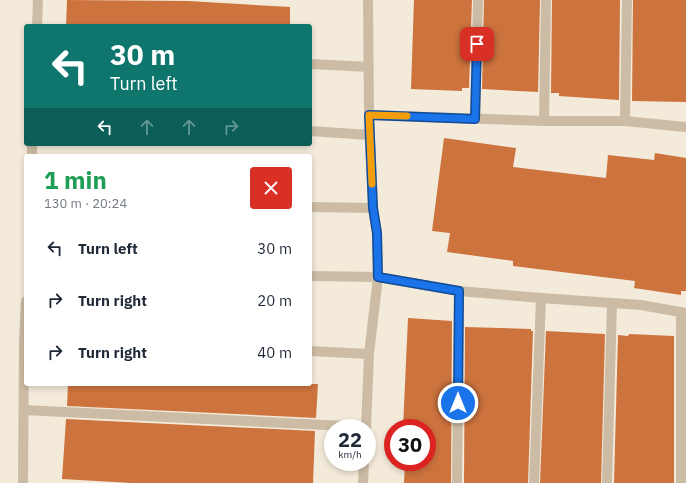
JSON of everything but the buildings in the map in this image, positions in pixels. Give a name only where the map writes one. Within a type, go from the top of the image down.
[{"type":"street","points":[[37,24],[38,0]]},
{"type":"street","points":[[366,419],[369,354],[378,277],[377,233],[373,208],[369,115],[368,0]]},
{"type":"street","points":[[475,119],[478,0]]},
{"type":"street","points":[[544,121],[546,0]]},
{"type":"street","points":[[625,121],[626,0]]},
{"type":"street","points":[[312,64],[369,67]]},
{"type":"street","points":[[369,115],[544,121],[625,121],[686,127]]},
{"type":"street","points":[[312,131],[370,134]]},
{"type":"street","points":[[312,207],[373,208]]},
{"type":"street","points":[[312,276],[378,277],[459,291],[640,304],[684,313],[681,483]]},
{"type":"street","points":[[457,483],[459,291]]},
{"type":"street","points":[[534,483],[541,298]]},
{"type":"street","points":[[607,483],[612,302]]},
{"type":"street","points":[[312,351],[369,354]]},
{"type":"street","points":[[23,483],[24,386]]},
{"type":"street","points":[[24,410],[324,425]]},
{"type":"street","points":[[363,483],[364,471]]},
{"type":"slow traffic","points":[[372,184],[369,115],[407,116]]},
{"type":"route","points":[[458,403],[459,291],[378,277],[377,233],[373,208],[369,115],[475,119],[477,44]]}]
